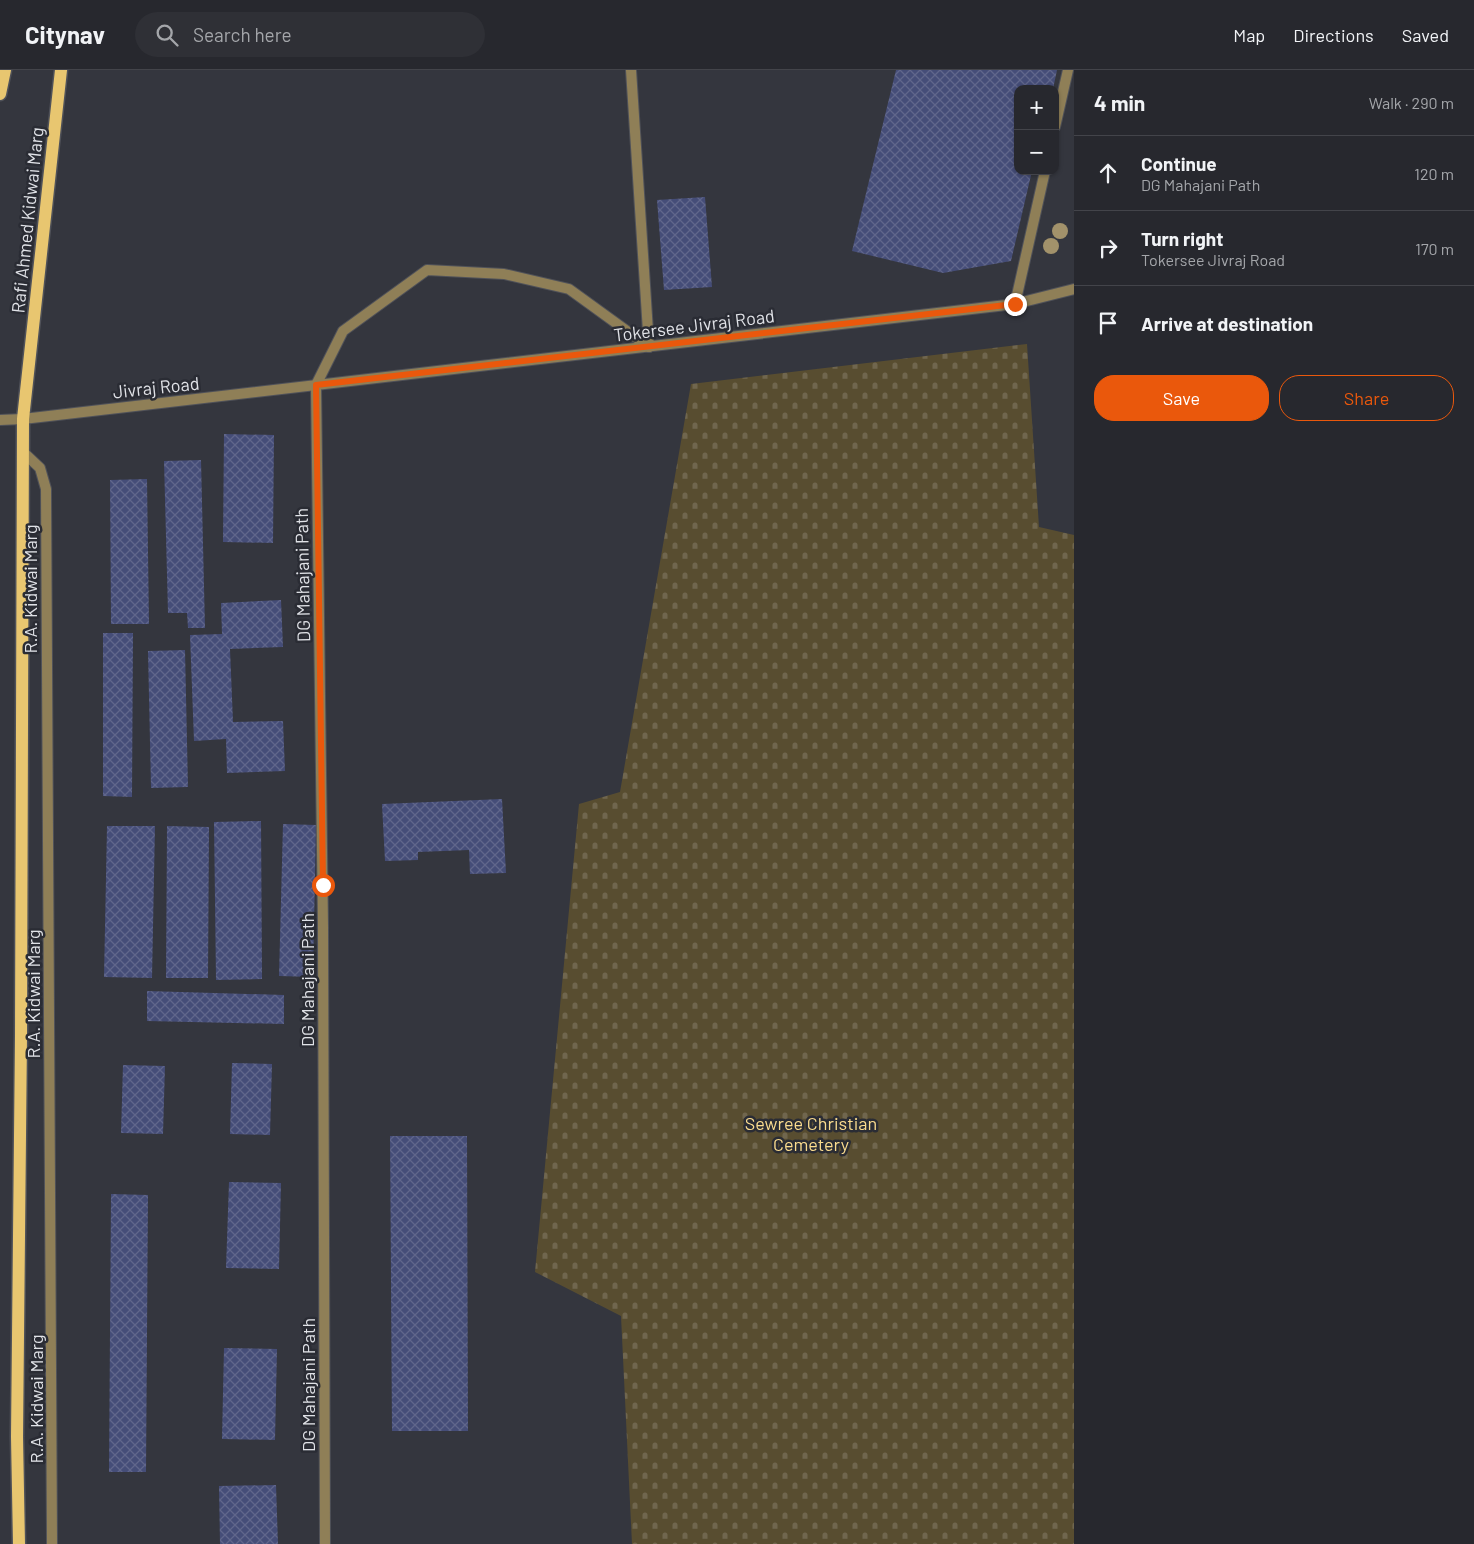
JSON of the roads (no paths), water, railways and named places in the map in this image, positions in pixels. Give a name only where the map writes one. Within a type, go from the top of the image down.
[{"type":"main road","points":[[0,94],[5,70]]},
{"type":"main road","name":"Rafi Ahmed Kidwai Marg","points":[[19,1544],[17,1437],[21,1036],[22,419],[62,70]]},
{"type":"street","points":[[631,70],[649,347]]},
{"type":"street","points":[[1059,109],[1068,70]]},
{"type":"street","points":[[1015,304],[1044,175]]},
{"type":"street","points":[[316,385],[343,331],[427,270],[504,274],[569,289],[649,347]]},
{"type":"street","name":"Tokersee Jivraj Road","points":[[316,385],[1015,304],[1074,289]]},
{"type":"street","name":"Jivraj Road","points":[[0,420],[316,385]]},
{"type":"street","name":"DG Mahajani Path","points":[[316,385],[323,927],[325,1544]]},
{"type":"street","name":"R.A. Kidwai Marg","points":[[22,451],[40,468],[46,489],[52,1544]]},
{"type":"park label","name":"Sewree Christian Cemetery","points":[[811,1133]]}]
